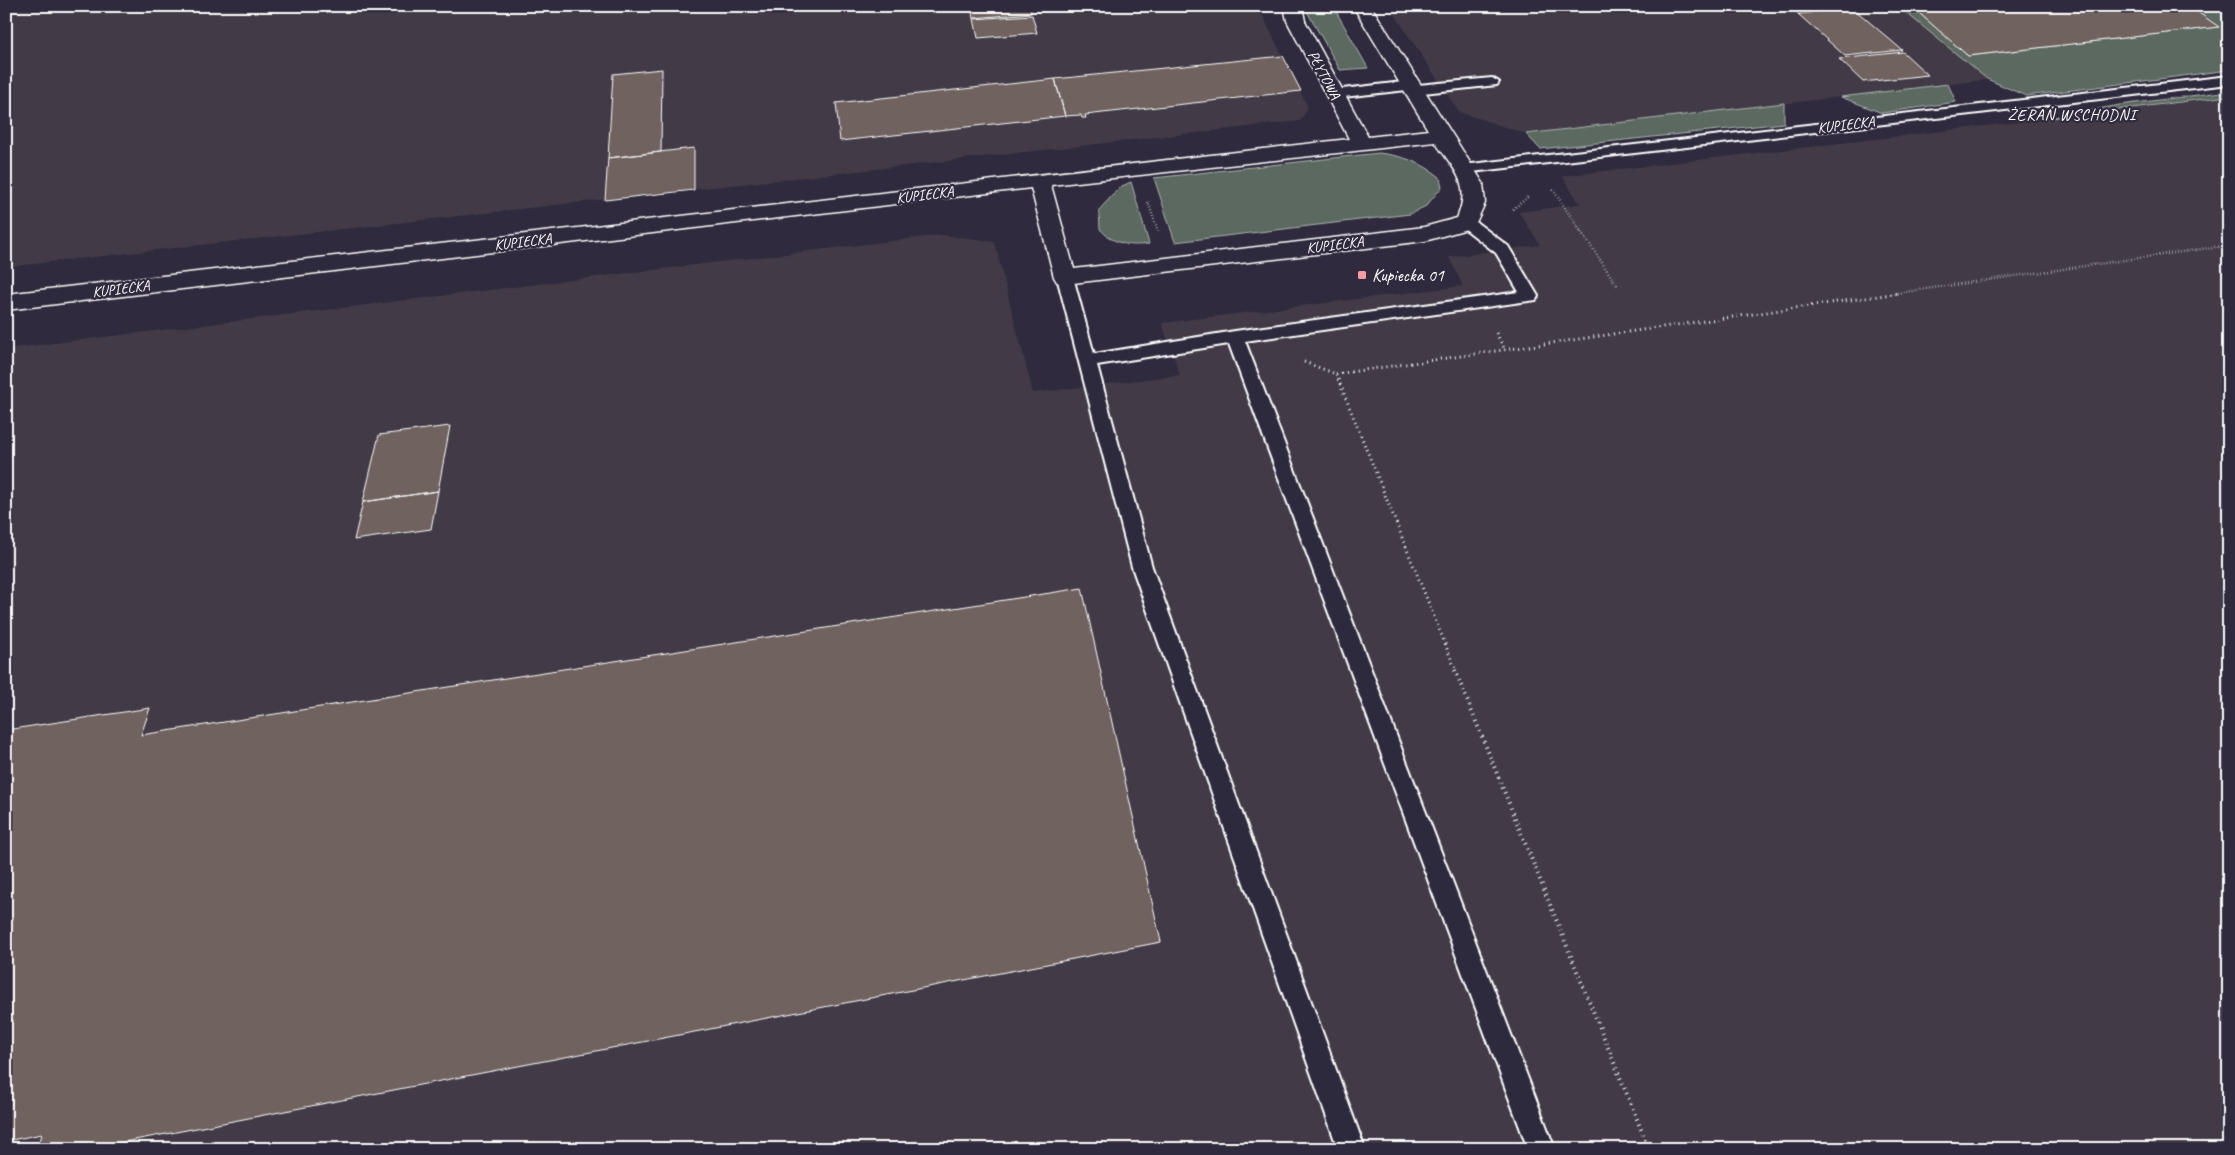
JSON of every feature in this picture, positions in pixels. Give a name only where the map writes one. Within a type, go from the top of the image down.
[{"type":"street","name":"PŁYTOWA","points":[[1293,6],[1296,21],[1361,142]]},
{"type":"street","points":[[1362,6],[1440,135],[1473,183],[1474,203],[1466,222]]},
{"type":"street","name":"KUPIECKA","points":[[6,302],[1361,142],[1440,135]]},
{"type":"street","points":[[1040,181],[1065,277]]},
{"type":"street","name":"KUPIECKA","points":[[1065,277],[1425,234],[1466,222]]},
{"type":"lane","name":"KUPIECKA","points":[[1463,169],[2229,80]]},
{"type":"lane","points":[[1334,94],[1492,82]]},
{"type":"lane","points":[[1086,361],[1235,337],[1530,296],[1502,250],[1466,222]]},
{"type":"lane","points":[[1065,277],[1142,567],[1352,1149]]},
{"type":"lane","points":[[1235,337],[1542,1149]]},
{"type":"path","points":[[1534,162],[1617,285]]},
{"type":"path","points":[[1299,360],[1336,374],[2229,245]]},
{"type":"path","points":[[1336,374],[1649,1149]]},
{"type":"shaded area","points":[[6,6],[1258,6],[1308,108],[1300,121],[6,267]]},
{"type":"shaded area","points":[[1333,6],[1368,68],[1340,70],[1305,8]]},
{"type":"shaded area","points":[[1389,6],[2229,6],[2229,51],[1526,134],[1459,112]]},
{"type":"shaded area","points":[[1911,6],[1968,56],[2218,27],[2189,6],[2221,6],[2229,14],[2229,70],[2026,96],[1987,79],[1899,7]]},
{"type":"shaded area","points":[[1948,84],[1956,102],[1882,113],[1841,97]]},
{"type":"shaded area","points":[[2229,91],[2229,96],[2043,119],[2120,105]]},
{"type":"shaded area","points":[[2229,97],[2229,1149],[6,1149],[6,349],[941,235],[994,241],[1033,393],[1180,375],[1162,323],[1463,286],[1449,257],[1540,245],[1519,212],[1580,204],[1562,176]]},
{"type":"shaded area","points":[[1784,103],[1784,123],[1540,149],[1526,134]]},
{"type":"shaded area","points":[[1379,153],[1404,158],[1426,167],[1440,177],[1442,187],[1426,206],[1410,214],[1175,242],[1154,178]]},
{"type":"shaded area","points":[[1131,182],[1149,244],[1129,245],[1122,243],[1110,238],[1100,229],[1099,210],[1120,187]]},
{"type":"building","points":[[971,6],[1030,6],[1031,13],[973,18]]},
{"type":"building","points":[[1790,6],[1854,6],[1856,8],[1798,14]]},
{"type":"building","points":[[1911,6],[2189,6],[2219,27],[1968,56]]},
{"type":"building","points":[[1853,8],[1902,50],[1845,56],[1798,14]]},
{"type":"building","points":[[1032,15],[1037,33],[978,38],[974,19]]},
{"type":"building","points":[[1903,52],[1928,75],[1863,82],[1839,59]]},
{"type":"building","points":[[1283,56],[1301,91],[1085,115],[1086,118],[1082,118],[1081,115],[1065,116],[1055,79]]},
{"type":"building","points":[[662,69],[661,152],[608,158],[613,74]]},
{"type":"building","points":[[1055,79],[1065,116],[840,141],[836,103]]},
{"type":"building","points":[[694,148],[694,190],[605,200],[608,158]]},
{"type":"building","points":[[450,426],[438,491],[363,502],[379,435]]},
{"type":"building","points":[[438,491],[431,529],[354,540],[363,502]]},
{"type":"building","points":[[1082,588],[1161,942],[88,1149],[38,1149],[42,1134],[6,1141],[6,730],[150,708],[141,735]]},
{"type":"place","name":"Kupiecka 01","points":[[1362,275]]},
{"type":"district","name":"ŻERAŃ WSCHODNI","points":[[2072,115]]}]
